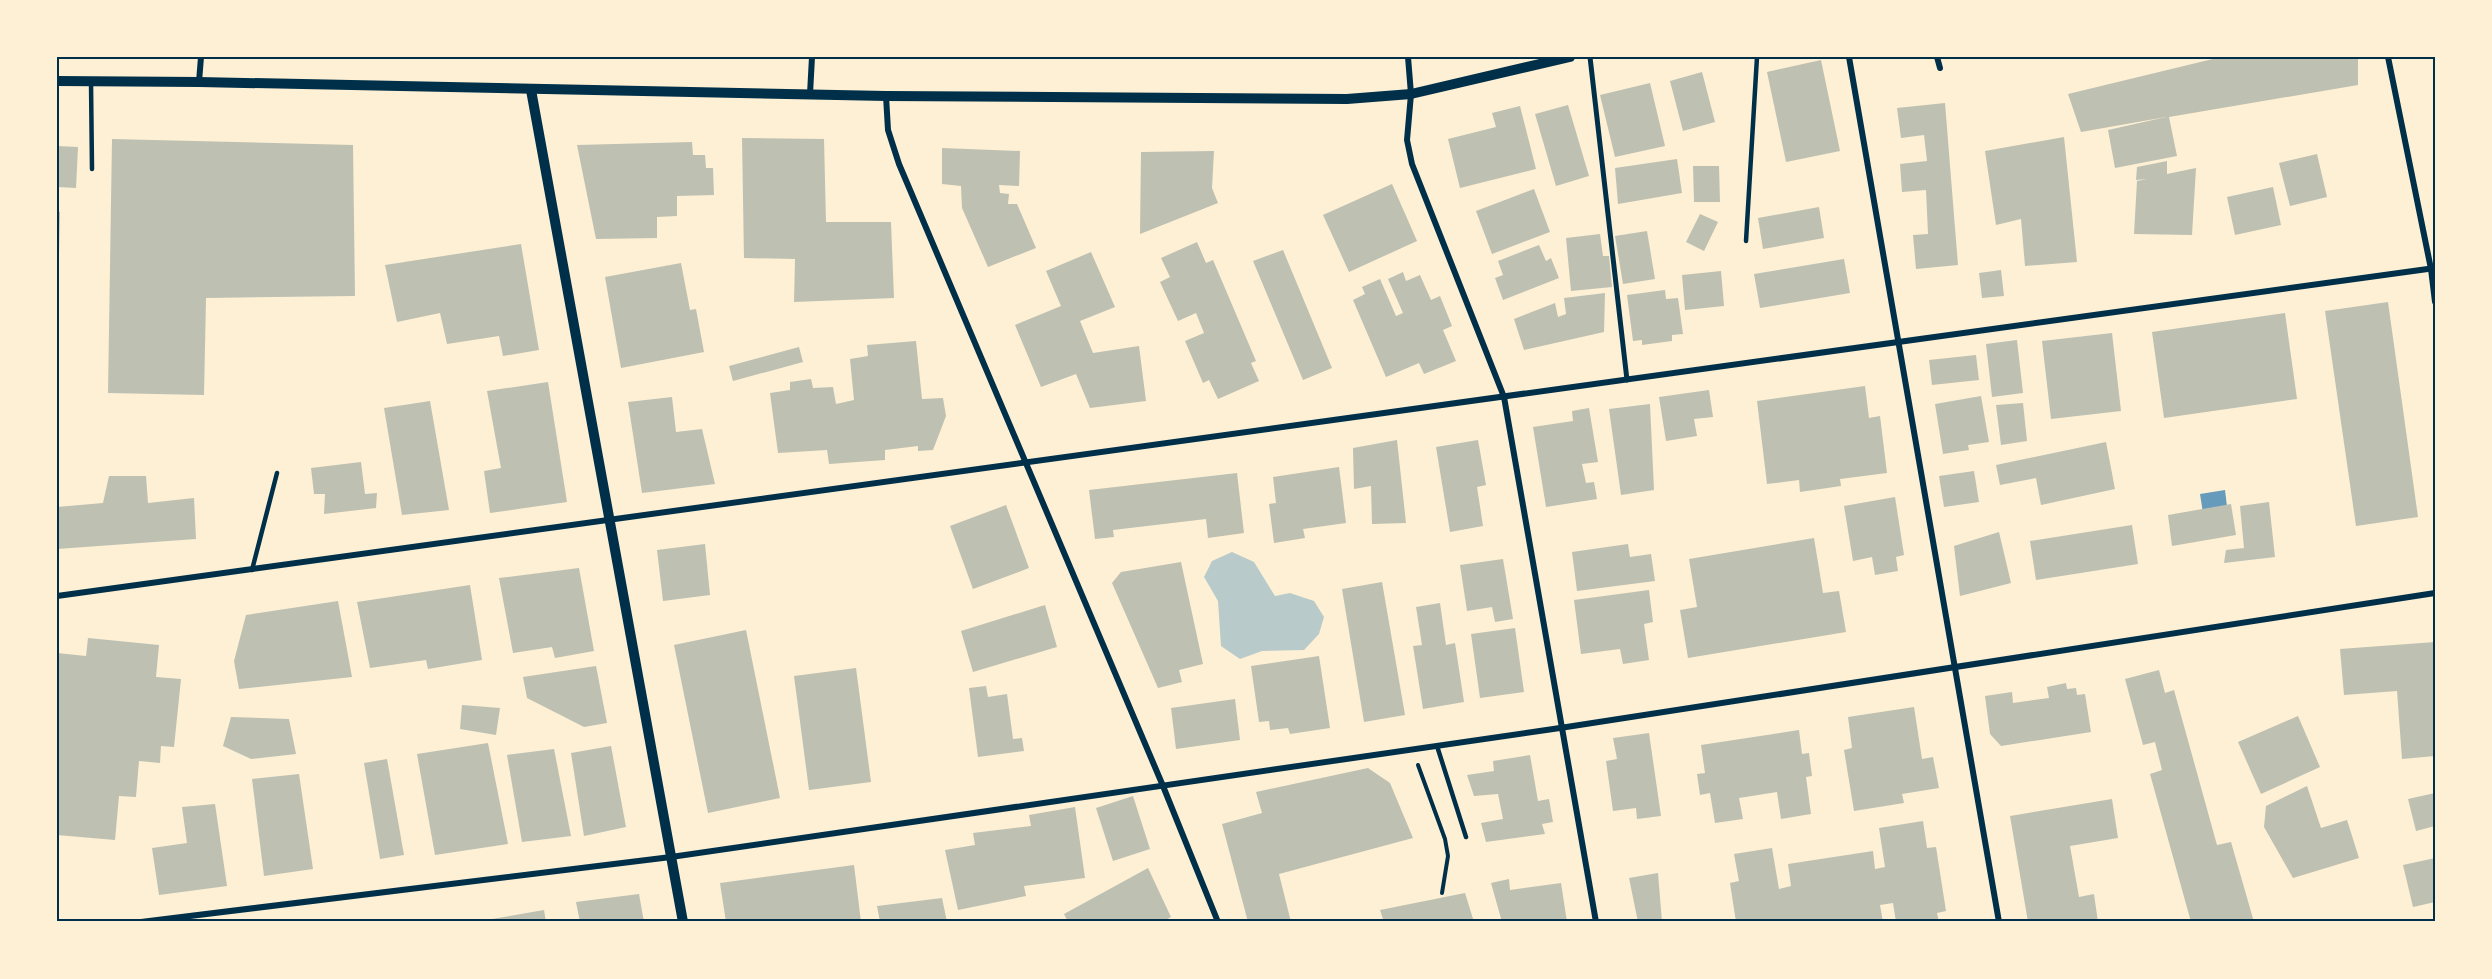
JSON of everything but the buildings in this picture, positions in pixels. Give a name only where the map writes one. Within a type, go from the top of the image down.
[{"type":"street","points":[[199,82],[201,57]]},
{"type":"street","points":[[810,94],[812,57]]},
{"type":"street","points":[[1408,57],[1411,94],[1407,141],[1412,164],[1504,397],[1560,728],[1596,922]]},
{"type":"street","points":[[57,81],[886,96],[1347,99],[1411,94],[1570,57]]},
{"type":"street","points":[[1590,57],[1627,380]]},
{"type":"street","points":[[1849,57],[1999,922]]},
{"type":"street","points":[[1937,57],[1940,68]]},
{"type":"street","points":[[2388,57],[2433,269],[2435,302]]},
{"type":"street","points":[[531,90],[683,922]]},
{"type":"street","points":[[886,96],[888,130],[894,149],[1163,786],[1218,922]]},
{"type":"street","points":[[57,596],[2433,269]]},
{"type":"street","points":[[141,922],[671,857],[1560,728],[2435,593]]},
{"type":"lane","points":[[1746,241],[1757,57]]},
{"type":"lane","points":[[91,81],[92,169]]},
{"type":"lane","points":[[252,570],[277,473]]},
{"type":"lane","points":[[1437,746],[1466,837]]},
{"type":"path","points":[[1412,749],[1445,839],[1448,856],[1442,893]]},
{"type":"shaded area","points":[[1232,552],[1254,562],[1275,596],[1290,593],[1314,601],[1324,617],[1319,634],[1304,650],[1262,651],[1240,659],[1221,646],[1218,601],[1204,577],[1212,561]]},
{"type":"water","points":[[2225,490],[2229,523],[2205,526],[2200,494]]}]
